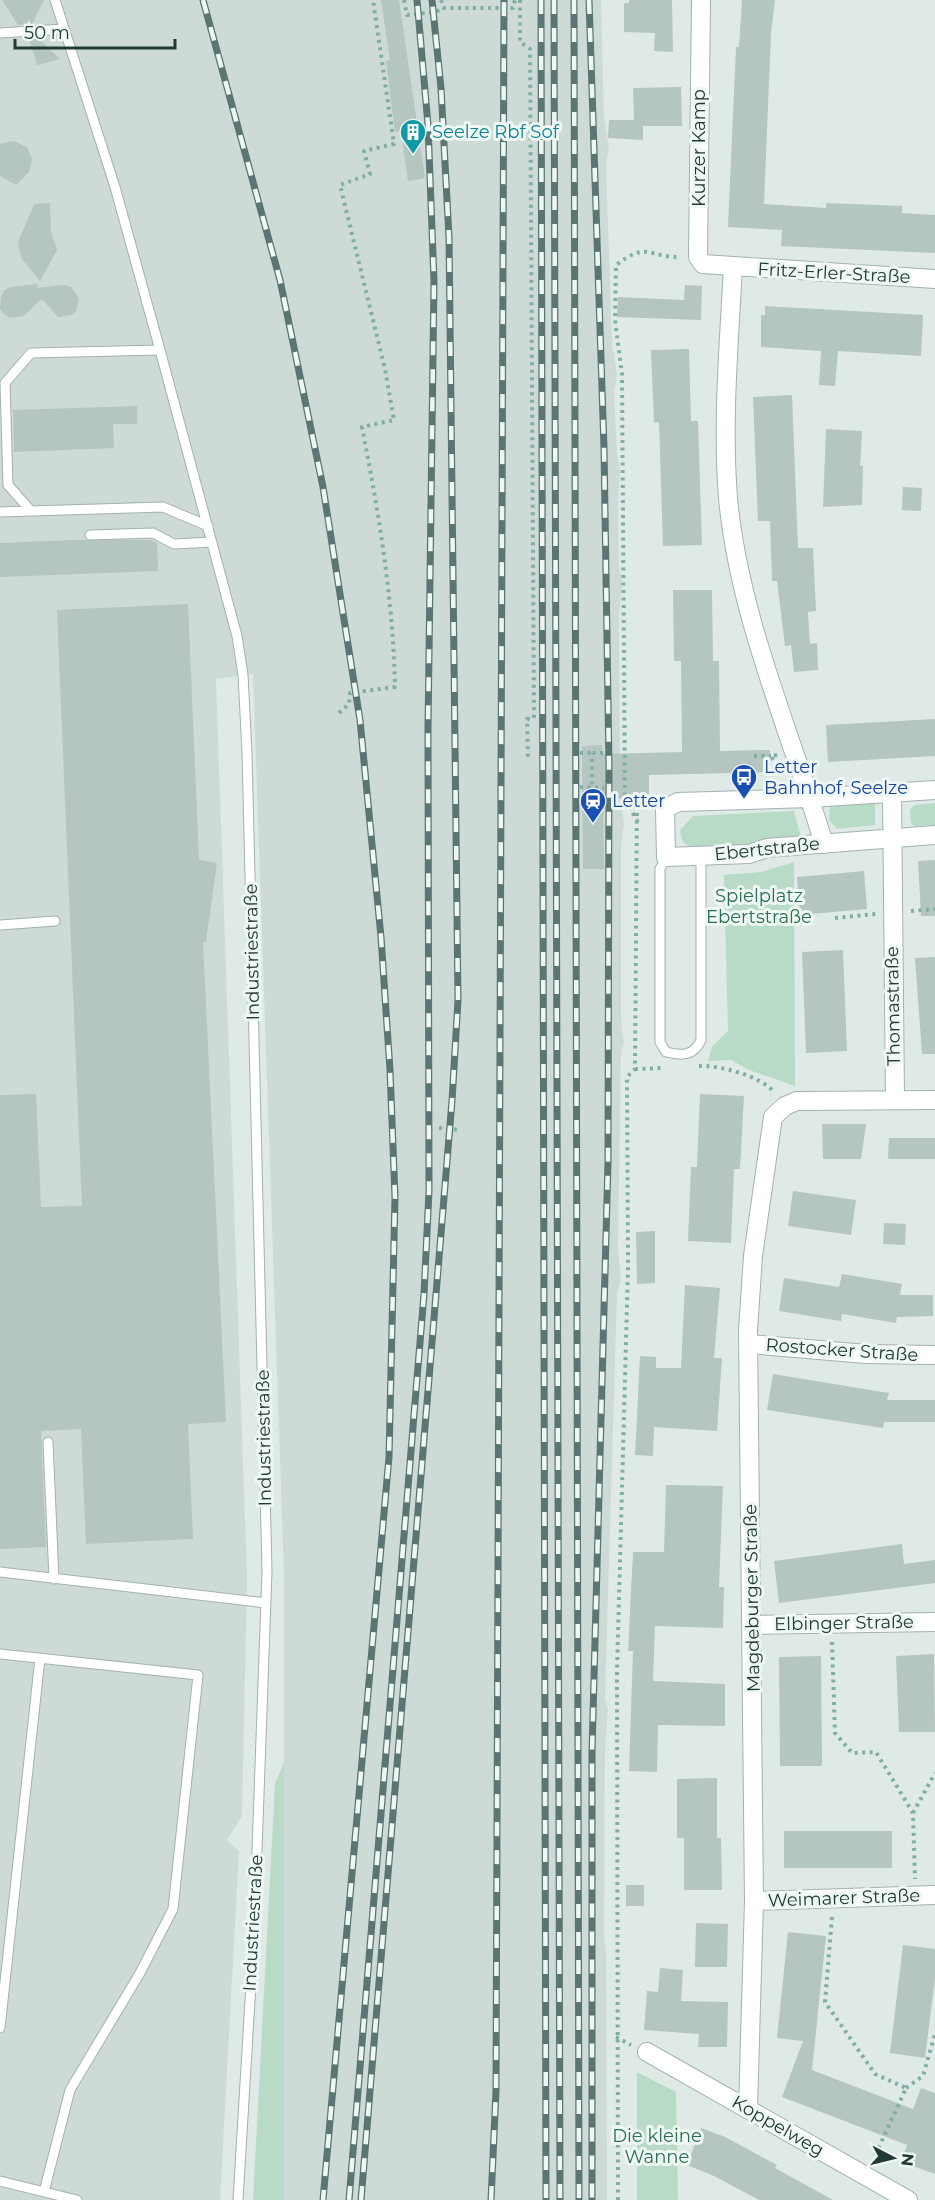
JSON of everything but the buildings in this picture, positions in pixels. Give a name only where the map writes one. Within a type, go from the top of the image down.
[{"type":"street","name":"Kurzer Kamp","points":[[698,257],[700,0]]},
{"type":"street","points":[[698,257],[703,264],[733,267],[725,429],[729,500],[740,570],[759,642],[824,843]]},
{"type":"street","name":"Fritz-Erler-Straße","points":[[733,267],[935,279]]},
{"type":"street","points":[[666,857],[664,809],[678,802],[810,798],[935,790]]},
{"type":"street","name":"Thomastraße","points":[[892,793],[890,838],[895,1100]]},
{"type":"street","name":"Ebertstraße","points":[[666,857],[749,854],[767,848],[935,835]]},
{"type":"street","points":[[791,1103],[935,1100]]},
{"type":"street","name":"Magdeburger Straße","points":[[748,2109],[754,1901],[749,1344],[753,1256],[773,1118],[791,1103]]},
{"type":"street","name":"Rostocker Straße","points":[[749,1344],[866,1354],[935,1355]]},
{"type":"street","name":"Elbinger Straße","points":[[753,1625],[935,1622]]},
{"type":"street","name":"Weimarer Straße","points":[[754,1901],[935,1895]]},
{"type":"street","name":"Koppelweg","points":[[647,2052],[908,2200]]},
{"type":"lane","name":"Industriestraße","points":[[55,0],[115,187],[237,636],[243,675],[249,836],[266,1603],[254,1934],[238,2200]]},
{"type":"lane","points":[[0,33],[64,29]]},
{"type":"lane","points":[[31,511],[8,485],[2,436],[5,383],[31,353],[160,350]]},
{"type":"lane","points":[[0,512],[163,507],[208,526]]},
{"type":"lane","points":[[90,535],[153,533],[174,544],[212,542]]},
{"type":"lane","points":[[666,857],[660,869],[660,1042],[666,1052],[688,1054],[697,1050],[701,1040],[701,856]]},
{"type":"lane","points":[[0,925],[55,921]]},
{"type":"lane","points":[[48,1442],[54,1579]]},
{"type":"lane","points":[[0,1572],[266,1603]]},
{"type":"lane","points":[[0,1654],[198,1675],[173,1909],[140,1973],[78,2071],[70,2090],[44,2192]]},
{"type":"lane","points":[[0,2028],[40,1658]]},
{"type":"lane","points":[[0,2181],[77,2200]]},
{"type":"path","points":[[339,712],[349,704],[350,693],[395,687],[394,626],[362,428],[394,420],[386,369],[340,184],[370,174],[364,151],[394,144],[374,0]]},
{"type":"path","points":[[404,0],[407,15],[435,12],[444,8],[513,8],[515,0]]},
{"type":"path","points":[[441,0],[444,8]]},
{"type":"path","points":[[520,0],[520,42],[530,49],[534,718],[527,719],[528,758]]},
{"type":"path","points":[[635,1069],[639,822],[625,800],[622,374],[615,320],[616,265],[629,256],[647,250],[668,257],[698,257]]},
{"type":"path","points":[[580,753],[591,753],[592,751],[593,753],[604,753]]},
{"type":"path","points":[[754,756],[771,756]]},
{"type":"path","points":[[592,759],[592,788]]},
{"type":"path","points":[[580,787],[604,788]]},
{"type":"path","points":[[835,918],[892,913]]},
{"type":"path","points":[[693,1066],[716,1065],[767,1084],[791,1103]]},
{"type":"path","points":[[618,2200],[617,1671],[628,1269],[627,1077],[635,1069],[670,1067]]},
{"type":"path","points":[[439,1128],[459,1130]]},
{"type":"path","points":[[831,1624],[835,1733],[852,1753],[876,1752],[913,1813],[916,1896]]},
{"type":"path","points":[[913,1813],[935,1773]]},
{"type":"path","points":[[833,1899],[825,2002],[875,2074],[906,2088]]},
{"type":"path","points":[[866,2176],[906,2088],[923,2076],[935,2037]]},
{"type":"shaded area","points":[[0,0],[601,0],[604,118],[609,147],[606,165],[612,343],[617,375],[614,392],[617,454],[620,469],[619,567],[622,582],[619,617],[620,793],[624,823],[621,843],[621,1023],[624,1042],[621,1052],[618,1248],[621,1279],[617,1294],[605,1697],[608,1711],[605,1747],[604,1937],[606,1953],[607,2200],[284,2200],[284,1575],[253,674],[216,679],[247,1578],[242,1816],[227,1840],[239,1851],[220,2200],[0,2200]]},
{"type":"green space","points":[[875,802],[875,825],[837,829],[829,820],[830,807]]},
{"type":"green space","points":[[935,803],[935,825],[914,826],[911,823],[910,810],[914,805]]},
{"type":"green space","points":[[794,811],[802,841],[694,848],[685,844],[680,834],[680,830],[693,816]]},
{"type":"green space","name":"Spielplatz Ebertstraße","points":[[794,862],[795,1086],[749,1070],[731,1060],[708,1061],[712,1047],[728,1031],[724,875],[761,872]]},
{"type":"green space","points":[[284,1763],[284,2200],[253,2200],[275,1784]]},
{"type":"green space","name":"Die kleine Wanne","points":[[637,2072],[676,2092],[678,2200],[637,2200]]},
{"type":"railway","points":[[203,0],[280,280],[323,487],[360,720],[381,937],[390,1070],[395,1197],[389,1457],[323,2200]]},
{"type":"railway","points":[[349,2200],[424,1294],[429,1191],[428,728],[434,281],[428,125],[417,0]]},
{"type":"railway","points":[[361,2200],[452,1101],[458,1000],[449,237],[441,88],[432,0]]},
{"type":"railway","points":[[491,2200],[496,2091],[504,0]]},
{"type":"railway","points":[[541,0],[546,2200]]},
{"type":"railway","points":[[554,0],[560,2200]]},
{"type":"railway","points":[[574,0],[579,2200]]},
{"type":"railway","points":[[589,0],[604,448],[609,765],[608,1162],[592,1752],[592,2200]]},
{"type":"place","name":"Seelze Rbf Sof","points":[[413,155]]},
{"type":"place","name":"Letter Bahnhof, Seelze","points":[[744,800]]},
{"type":"place","name":"Letter","points":[[593,824]]}]
